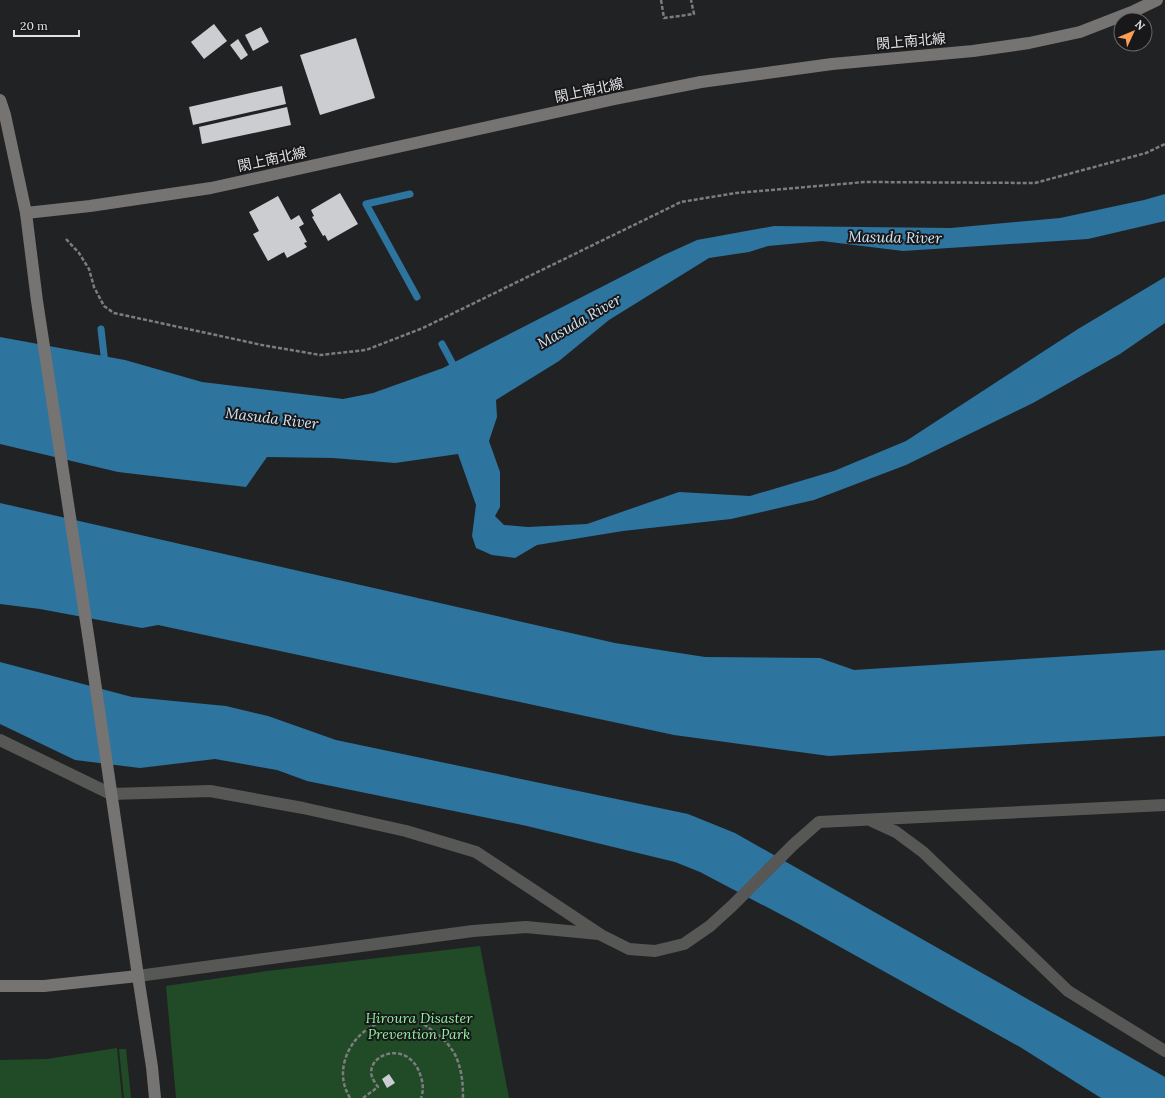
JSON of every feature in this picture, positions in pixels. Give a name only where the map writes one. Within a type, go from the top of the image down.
[{"type":"street","name":"閖上南北線","points":[[26,213],[90,206],[211,188],[615,99],[701,82],[832,64],[1029,43],[1080,32],[1134,11],[1157,0]]},
{"type":"street","points":[[0,100],[5,115],[26,213],[37,301],[89,641],[152,1067],[155,1098]]},
{"type":"street","points":[[0,740],[111,794],[210,791],[304,808],[406,831],[476,852],[601,935],[629,949],[655,951],[684,944],[710,926],[793,845],[819,822],[1165,805]]},
{"type":"street","points":[[870,820],[896,832],[923,852],[1068,991],[1165,1051]]},
{"type":"street","points":[[0,986],[44,986],[138,976],[480,930],[526,927],[601,935]]},
{"type":"path","points":[[661,0],[664,18],[694,14],[691,0]]},
{"type":"path","points":[[66,239],[79,253],[89,269],[94,287],[104,306],[114,313],[262,345],[320,355],[366,350],[423,328],[681,202],[736,193],[865,182],[1035,183],[1146,153],[1165,144]]},
{"type":"path","points":[[350,1098],[343,1083],[342,1072],[347,1054],[352,1044],[366,1029],[376,1024],[393,1019],[408,1019],[421,1022],[439,1035],[449,1045],[457,1058],[462,1075],[463,1098]]},
{"type":"path","points":[[363,1098],[378,1087],[371,1076],[373,1064],[381,1056],[390,1053],[401,1053],[411,1060],[418,1068],[423,1081],[421,1098]]},
{"type":"green space","name":"Hiroura Disaster Prevention Park","points":[[480,946],[509,1098],[176,1098],[166,986],[267,971]]},
{"type":"green space","points":[[117,1048],[122,1098],[0,1098],[0,1060],[47,1059]]},
{"type":"green space","points":[[119,1049],[126,1049],[131,1098],[124,1098]]},
{"type":"water","name":"Masuda River","points":[[1165,194],[1165,221],[1088,239],[903,251],[822,241],[768,246],[749,252],[709,258],[609,320],[559,361],[496,400],[497,417],[489,441],[500,472],[500,507],[495,516],[504,525],[528,527],[587,524],[679,492],[750,496],[834,471],[906,441],[1078,329],[1165,277],[1165,323],[1120,354],[1033,403],[906,465],[814,500],[731,519],[623,531],[537,545],[515,558],[492,555],[476,548],[472,536],[476,505],[458,454],[395,463],[333,458],[267,457],[246,487],[118,472],[0,444],[0,337],[125,360],[202,382],[343,399],[373,393],[443,368],[664,255],[697,240],[774,226],[951,228],[1060,218]]},
{"type":"water","points":[[0,503],[615,643],[705,657],[820,658],[854,670],[1165,650],[1165,736],[829,756],[674,735],[158,625],[142,628],[40,609],[0,604]]},
{"type":"water","points":[[0,662],[132,697],[226,706],[268,716],[336,740],[688,814],[735,833],[1165,1077],[1165,1098],[1101,1098],[1020,1047],[797,923],[700,872],[675,862],[527,826],[307,781],[277,770],[215,759],[140,768],[75,760],[0,724]]},
{"type":"building","points":[[214,24],[227,41],[204,59],[191,42]]},
{"type":"building","points":[[261,27],[269,42],[253,51],[245,35]]},
{"type":"building","points":[[356,38],[375,98],[320,115],[300,55]]},
{"type":"building","points":[[238,39],[248,55],[241,60],[230,45]]},
{"type":"building","points":[[282,86],[286,104],[193,125],[189,107]]},
{"type":"building","points":[[287,107],[291,125],[202,144],[199,127]]},
{"type":"building","points":[[340,193],[358,224],[328,241],[325,235],[323,236],[312,217],[314,216],[311,210]]},
{"type":"building","points":[[278,196],[291,220],[299,215],[304,224],[299,227],[307,242],[304,243],[307,247],[287,258],[284,252],[268,261],[253,234],[259,231],[249,212]]},
{"type":"building","points":[[389,1074],[395,1083],[387,1088],[382,1079]]},
{"type":"waterway","points":[[410,194],[366,204],[417,297]]},
{"type":"waterway","points":[[101,329],[105,364]]},
{"type":"waterway","points":[[442,344],[457,372]]}]
